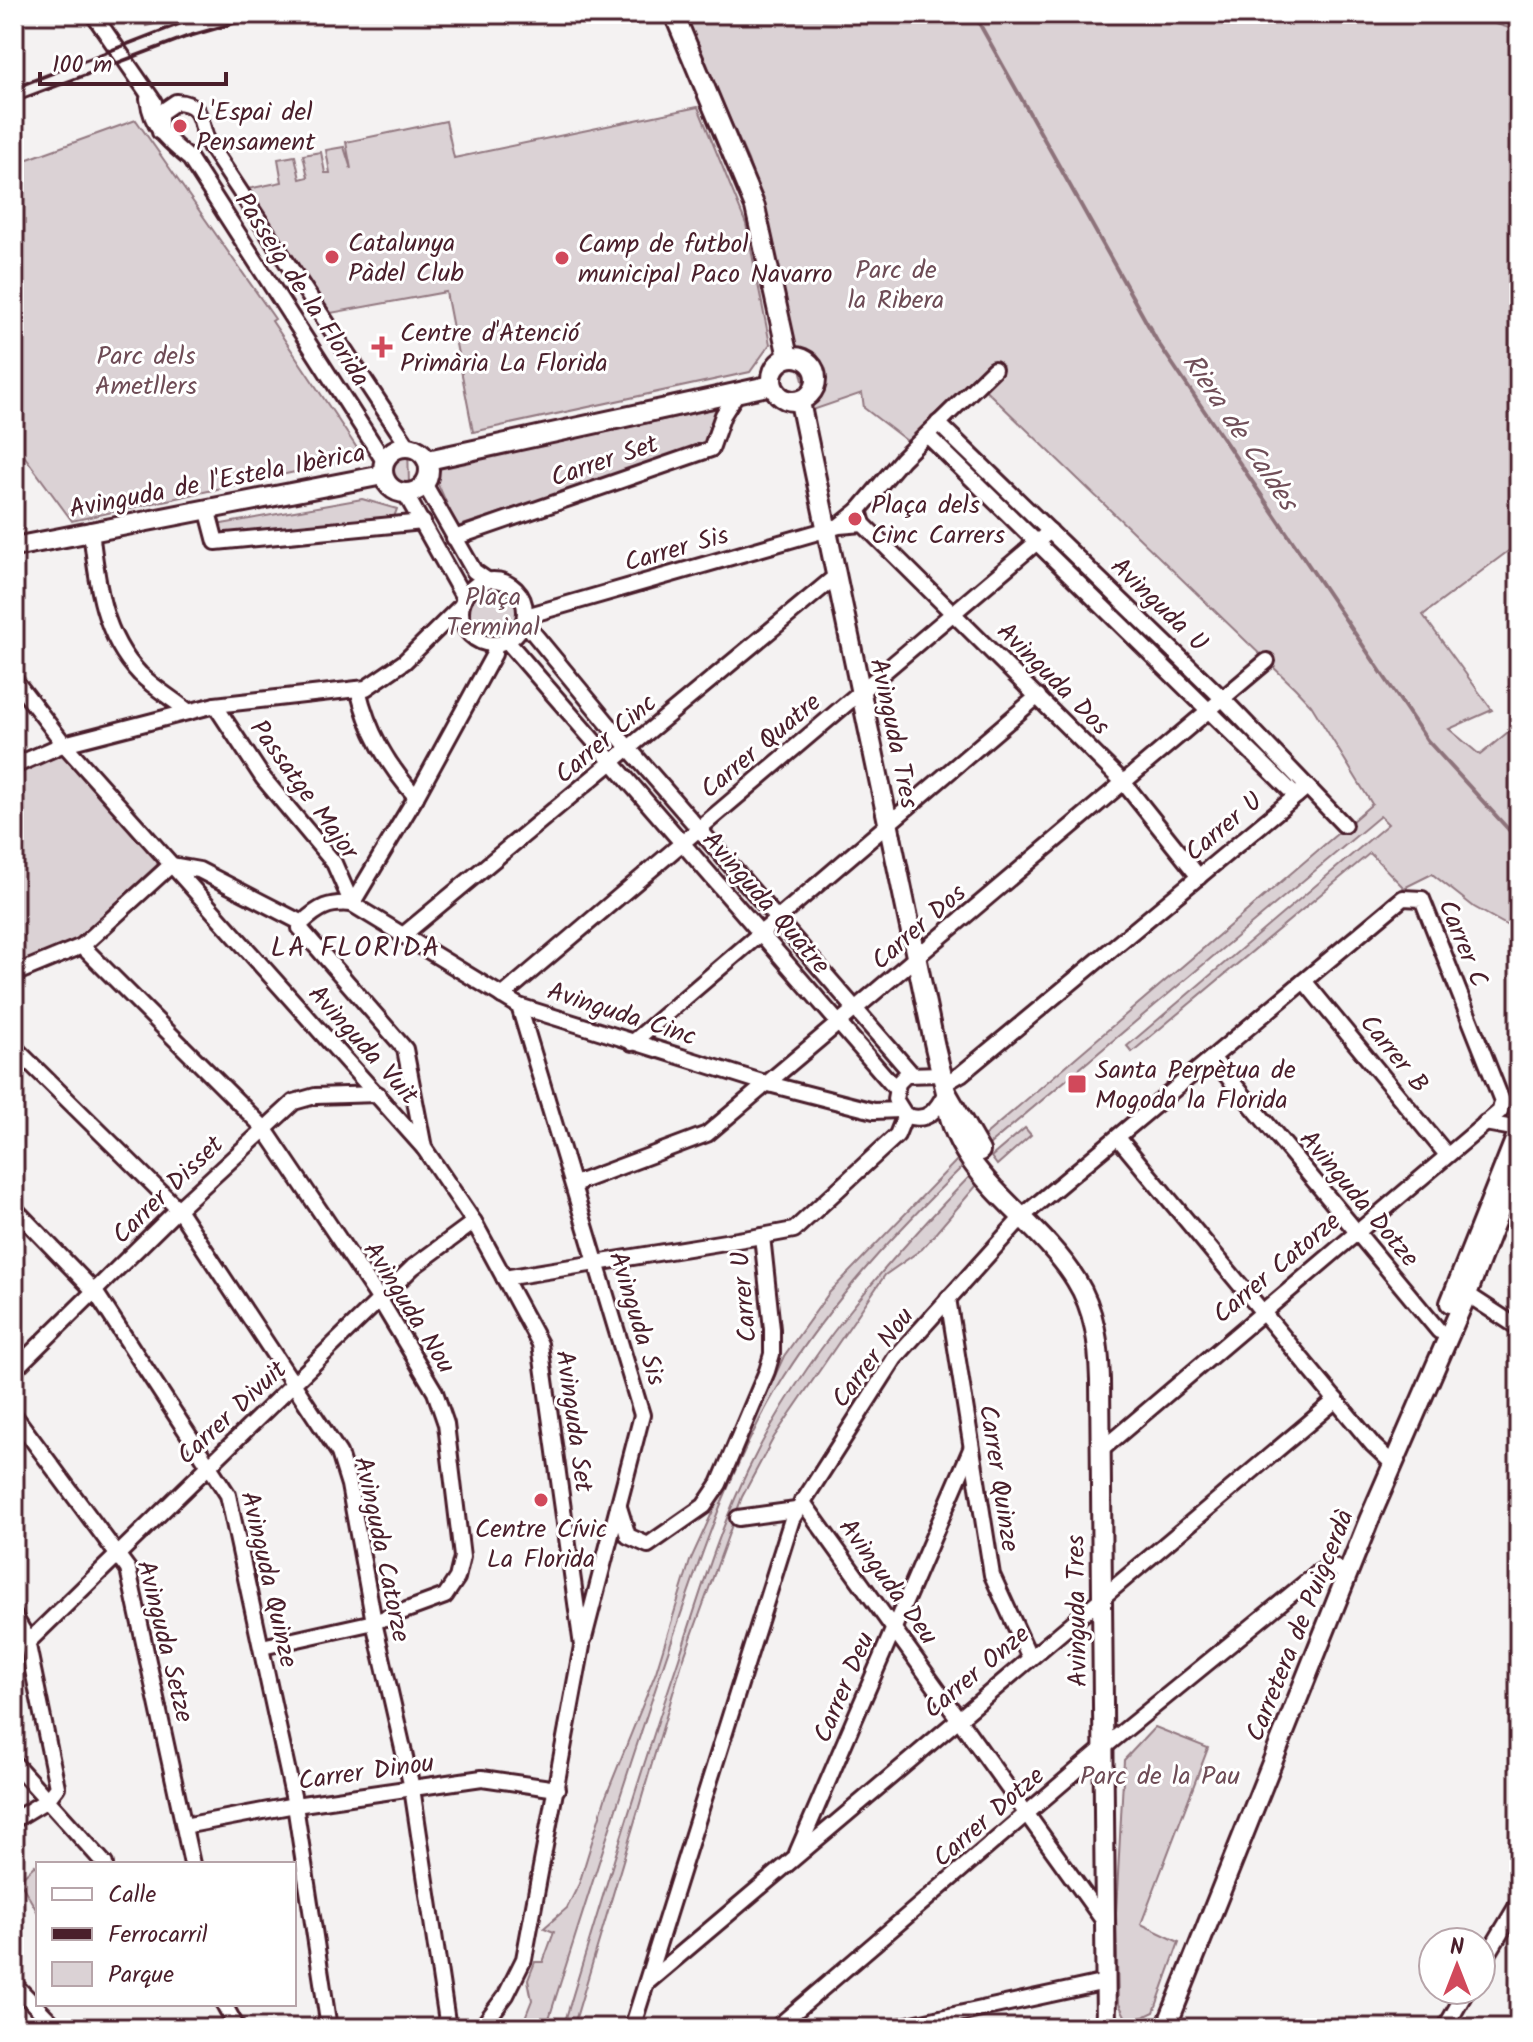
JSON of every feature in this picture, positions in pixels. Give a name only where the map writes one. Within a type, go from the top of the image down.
[{"type":"main road","points":[[674,14],[755,207],[788,357]]},
{"type":"main road","points":[[788,357],[803,358],[814,367],[818,382],[812,395],[800,402],[782,399],[772,385],[774,368],[788,357]]},
{"type":"main road","points":[[428,460],[772,385]]},
{"type":"main road","name":"Avinguda Tres","points":[[800,402],[832,528],[836,576],[954,1131],[990,1185],[1024,1215],[1065,1263],[1089,1305],[1099,1354],[1106,2028]]},
{"type":"main road","points":[[408,446],[423,453],[428,460],[430,470],[425,485],[405,493],[389,486],[384,468],[394,450],[408,446]]},
{"type":"main road","name":"Avinguda de l'Estela Ibèrica","points":[[14,547],[384,468]]},
{"type":"main road","name":"Carretera de Puigcerdà","points":[[1392,1463],[1439,1331],[1519,1130]]},
{"type":"main road","name":"Carretera de Puigcerdà","points":[[1166,2028],[1392,1463],[1467,1294],[1519,1160]]},
{"type":"main road","points":[[1448,1308],[1467,1294],[1462,1271]]},
{"type":"street","name":"Passeig de la Florida","points":[[93,14],[148,99],[163,110],[176,102],[194,106],[200,113],[203,131],[408,446]]},
{"type":"street","name":"Passeig de la Florida","points":[[148,99],[150,115],[160,132],[196,168],[384,468]]},
{"type":"street","points":[[160,132],[158,119],[163,110]]},
{"type":"street","points":[[176,147],[193,144],[203,131]]},
{"type":"street","points":[[861,517],[927,435],[994,369]]},
{"type":"street","name":"Carrer Set","points":[[454,538],[711,449],[723,415],[737,393]]},
{"type":"street","name":"Avinguda U","points":[[938,423],[1223,699],[1344,825]]},
{"type":"street","name":"Avinguda U","points":[[927,435],[1296,796]]},
{"type":"street","points":[[302,923],[316,910],[332,902],[352,904],[416,797],[501,642],[525,619],[519,595],[510,585],[487,580],[474,571],[425,485]]},
{"type":"street","points":[[405,493],[423,522],[462,602],[462,620],[469,632],[482,641],[501,642]]},
{"type":"street","points":[[207,508],[216,542],[423,522]]},
{"type":"street","name":"Carrer Sis","points":[[525,619],[861,517]]},
{"type":"street","name":"Avinguda Dos","points":[[861,517],[1124,783],[1199,877]]},
{"type":"street","points":[[91,530],[104,615],[122,651],[141,674],[189,712]]},
{"type":"street","name":"Carrer Quatre","points":[[502,996],[1050,531]]},
{"type":"street","name":"Carrer Cinc","points":[[402,936],[836,576]]},
{"type":"street","points":[[14,766],[64,744],[215,705],[366,688],[404,662],[462,602],[473,586],[487,580]]},
{"type":"street","name":"Avinguda Quatre","points":[[525,619],[629,749],[911,1073]]},
{"type":"street","name":"Avinguda Quatre","points":[[501,642],[614,763],[895,1088]]},
{"type":"street","name":"Carrer Dos","points":[[574,1184],[707,1134],[765,1083],[859,1010],[916,958],[1267,661]]},
{"type":"street","name":"Avinguda Vuit","points":[[14,679],[64,744],[424,1148]]},
{"type":"street","points":[[358,689],[366,725],[396,774],[416,797]]},
{"type":"street","points":[[632,1043],[1038,696]]},
{"type":"street","name":"Passatge Major","points":[[215,705],[263,778],[334,863],[352,904]]},
{"type":"street","name":"Carrer U","points":[[618,1506],[628,1536],[648,1545],[704,1506],[719,1484],[772,1354],[762,1236],[794,1230],[897,1135],[902,1112],[928,1117],[944,1083],[961,1074],[1308,786]]},
{"type":"street","points":[[14,974],[82,946],[171,865]]},
{"type":"street","name":"Avinguda Set","points":[[171,865],[199,870],[302,923],[300,928],[405,1049],[424,1148],[474,1222],[540,1344],[582,1646],[524,1959],[506,1995],[481,2028]]},
{"type":"street","name":"Carrer Nou","points":[[632,2028],[799,1505],[895,1358],[1024,1215],[1214,1060],[1403,898],[1415,896]]},
{"type":"street","name":"Carrer C","points":[[1415,896],[1422,899],[1502,1101]]},
{"type":"street","name":"Avinguda Cinc","points":[[352,904],[519,1006],[765,1083],[874,1111],[902,1112]]},
{"type":"street","name":"Avinguda Nou","points":[[82,946],[264,1128],[380,1300],[435,1392],[446,1424],[462,1557],[457,1578],[445,1596],[374,1622],[262,1647]]},
{"type":"street","name":"Carrer B","points":[[1305,982],[1447,1155]]},
{"type":"street","name":"Avinguda Sis","points":[[519,1006],[642,1415],[582,1646]]},
{"type":"street","name":"Avinguda Catorze","points":[[14,1047],[178,1209],[296,1383],[339,1453],[349,1485],[374,1622],[412,1788],[448,2028]]},
{"type":"street","name":"Avinguda Dotze","points":[[1214,1060],[1439,1331]]},
{"type":"street","points":[[902,1112],[895,1099],[895,1088],[911,1073],[944,1083]]},
{"type":"street","name":"Carrer Disset","points":[[14,1370],[96,1293],[178,1209],[264,1128],[302,1098],[378,1094]]},
{"type":"street","name":"Carrer Catorze","points":[[1100,1451],[1261,1311],[1500,1111],[1502,1101]]},
{"type":"street","points":[[1485,1123],[1519,1130]]},
{"type":"street","points":[[1119,1139],[1392,1463]]},
{"type":"street","name":"Avinguda Quinze","points":[[14,1208],[96,1293],[210,1463],[228,1495],[295,1805],[329,2028]]},
{"type":"street","name":"Carrer Divuit","points":[[27,1643],[423,1258],[474,1222]]},
{"type":"street","points":[[504,1278],[762,1236]]},
{"type":"street","points":[[1467,1294],[1519,1328]]},
{"type":"street","name":"Carrer Quinze","points":[[948,1298],[992,1575],[1030,1658]]},
{"type":"street","name":"Carrer Onze","points":[[649,1981],[1336,1400]]},
{"type":"street","name":"Avinguda Setze","points":[[14,1415],[119,1552],[128,1569],[192,1862]]},
{"type":"street","name":"Carrer Deu","points":[[796,1857],[971,1449]]},
{"type":"street","points":[[738,1518],[799,1505]]},
{"type":"street","name":"Avinguda Deu","points":[[799,1505],[894,1629],[1105,1923]]},
{"type":"street","name":"Carrer Dotze","points":[[776,2028],[1103,1748],[1316,1574],[1331,1565],[1347,1574]]},
{"type":"street","points":[[14,1616],[27,1643],[57,1787],[47,1800],[14,1820]]},
{"type":"street","points":[[14,1763],[103,1862]]},
{"type":"street","name":"Carrer Dinou","points":[[184,1826],[295,1805],[482,1778],[557,1789]]},
{"type":"street","points":[[1497,1939],[1519,1902]]},
{"type":"street","points":[[894,2028],[1106,1982]]},
{"type":"street","points":[[14,1984],[57,2028]]},
{"type":"street","points":[[225,2006],[237,2028]]},
{"type":"street","points":[[1445,2028],[1458,2006]]},
{"type":"green space","points":[[143,14],[196,14],[146,26]]},
{"type":"green space","name":"Parc de la Ribera","points":[[683,14],[1464,14],[1519,31],[1519,543],[1423,615],[1492,710],[1449,729],[1480,755],[1519,723],[1519,932],[1474,907],[1432,874],[1404,888],[1370,853],[1132,1052],[1127,1046],[1388,824],[1380,816],[984,1149],[978,1141],[1372,804],[1311,705],[973,378],[907,441],[864,408],[862,393],[810,411],[761,200],[748,160]]},
{"type":"green space","name":"Camp de futbol municipal Paco Navarro","points":[[698,107],[746,224],[770,344],[750,372],[473,432],[446,292],[331,313],[248,189],[282,182],[278,159],[295,156],[300,179],[308,177],[303,155],[321,152],[325,173],[330,173],[326,150],[344,147],[351,169],[346,142],[446,121],[454,158]]},
{"type":"green space","name":"Parc dels Ametllers","points":[[136,120],[275,319],[272,321],[363,457],[72,521],[14,442],[14,164]]},
{"type":"green space","points":[[719,408],[705,444],[457,527],[434,475],[440,467]]},
{"type":"green space","points":[[408,446],[409,484],[397,481],[389,486],[383,475],[388,455]]},
{"type":"green space","points":[[362,499],[397,509],[394,517],[381,522],[219,537],[216,525]]},
{"type":"green space","name":"Plaça Terminal","points":[[493,580],[511,586],[519,594],[525,612],[519,630],[511,638],[493,644],[475,638],[467,630],[461,612],[467,594],[475,586]]},
{"type":"green space","points":[[65,754],[158,854],[157,865],[79,938],[14,966],[14,773]]},
{"type":"green space","points":[[1025,1128],[1031,1135],[997,1165],[991,1157]]},
{"type":"green space","points":[[958,1159],[963,1166],[891,1240],[803,1348],[749,1440],[707,1540],[683,1609],[546,2028],[521,2028],[532,2000],[528,1980],[535,1962],[543,1962],[554,1932],[544,1928],[567,1908],[579,1884],[606,1796],[656,1672],[690,1561],[784,1356],[829,1293]]},
{"type":"green space","points":[[970,1176],[977,1185],[922,1249],[885,1275],[774,1437],[742,1497],[682,1663],[573,2028],[563,2028],[702,1586],[748,1470],[794,1389],[847,1314],[907,1243]]},
{"type":"green space","name":"Parc de la Pau","points":[[1155,1727],[1208,1748],[1141,1924],[1179,1942],[1154,2012],[1135,2021],[1126,2018],[1118,2002],[1116,1913],[1124,1760]]},
{"type":"green space","points":[[36,1866],[36,1910],[19,1880]]},
{"type":"waterway","name":"Riera de Caldes","points":[[974,14],[1157,341],[1427,740],[1519,841]]},
{"type":"railway","points":[[14,88],[205,14]]},
{"type":"railway","points":[[14,102],[186,37],[266,14]]},
{"type":"place","name":"L'Espai del Pensament","points":[[180,126]]},
{"type":"place","name":"Catalunya Pàdel Club","points":[[332,257]]},
{"type":"place","name":"Camp de futbol municipal Paco Navarro","points":[[562,258]]},
{"type":"place","name":"Centre d'Atenció Primària La Florida","points":[[382,347]]},
{"type":"place","name":"Plaça dels Cinc Carrers","points":[[855,519]]},
{"type":"place","name":"Santa Perpètua de Mogoda la Florida","points":[[1077,1084]]},
{"type":"place","name":"Centre Cívic La Florida","points":[[541,1500]]},
{"type":"district","name":"LA FLORIDA","points":[[356,946]]}]
